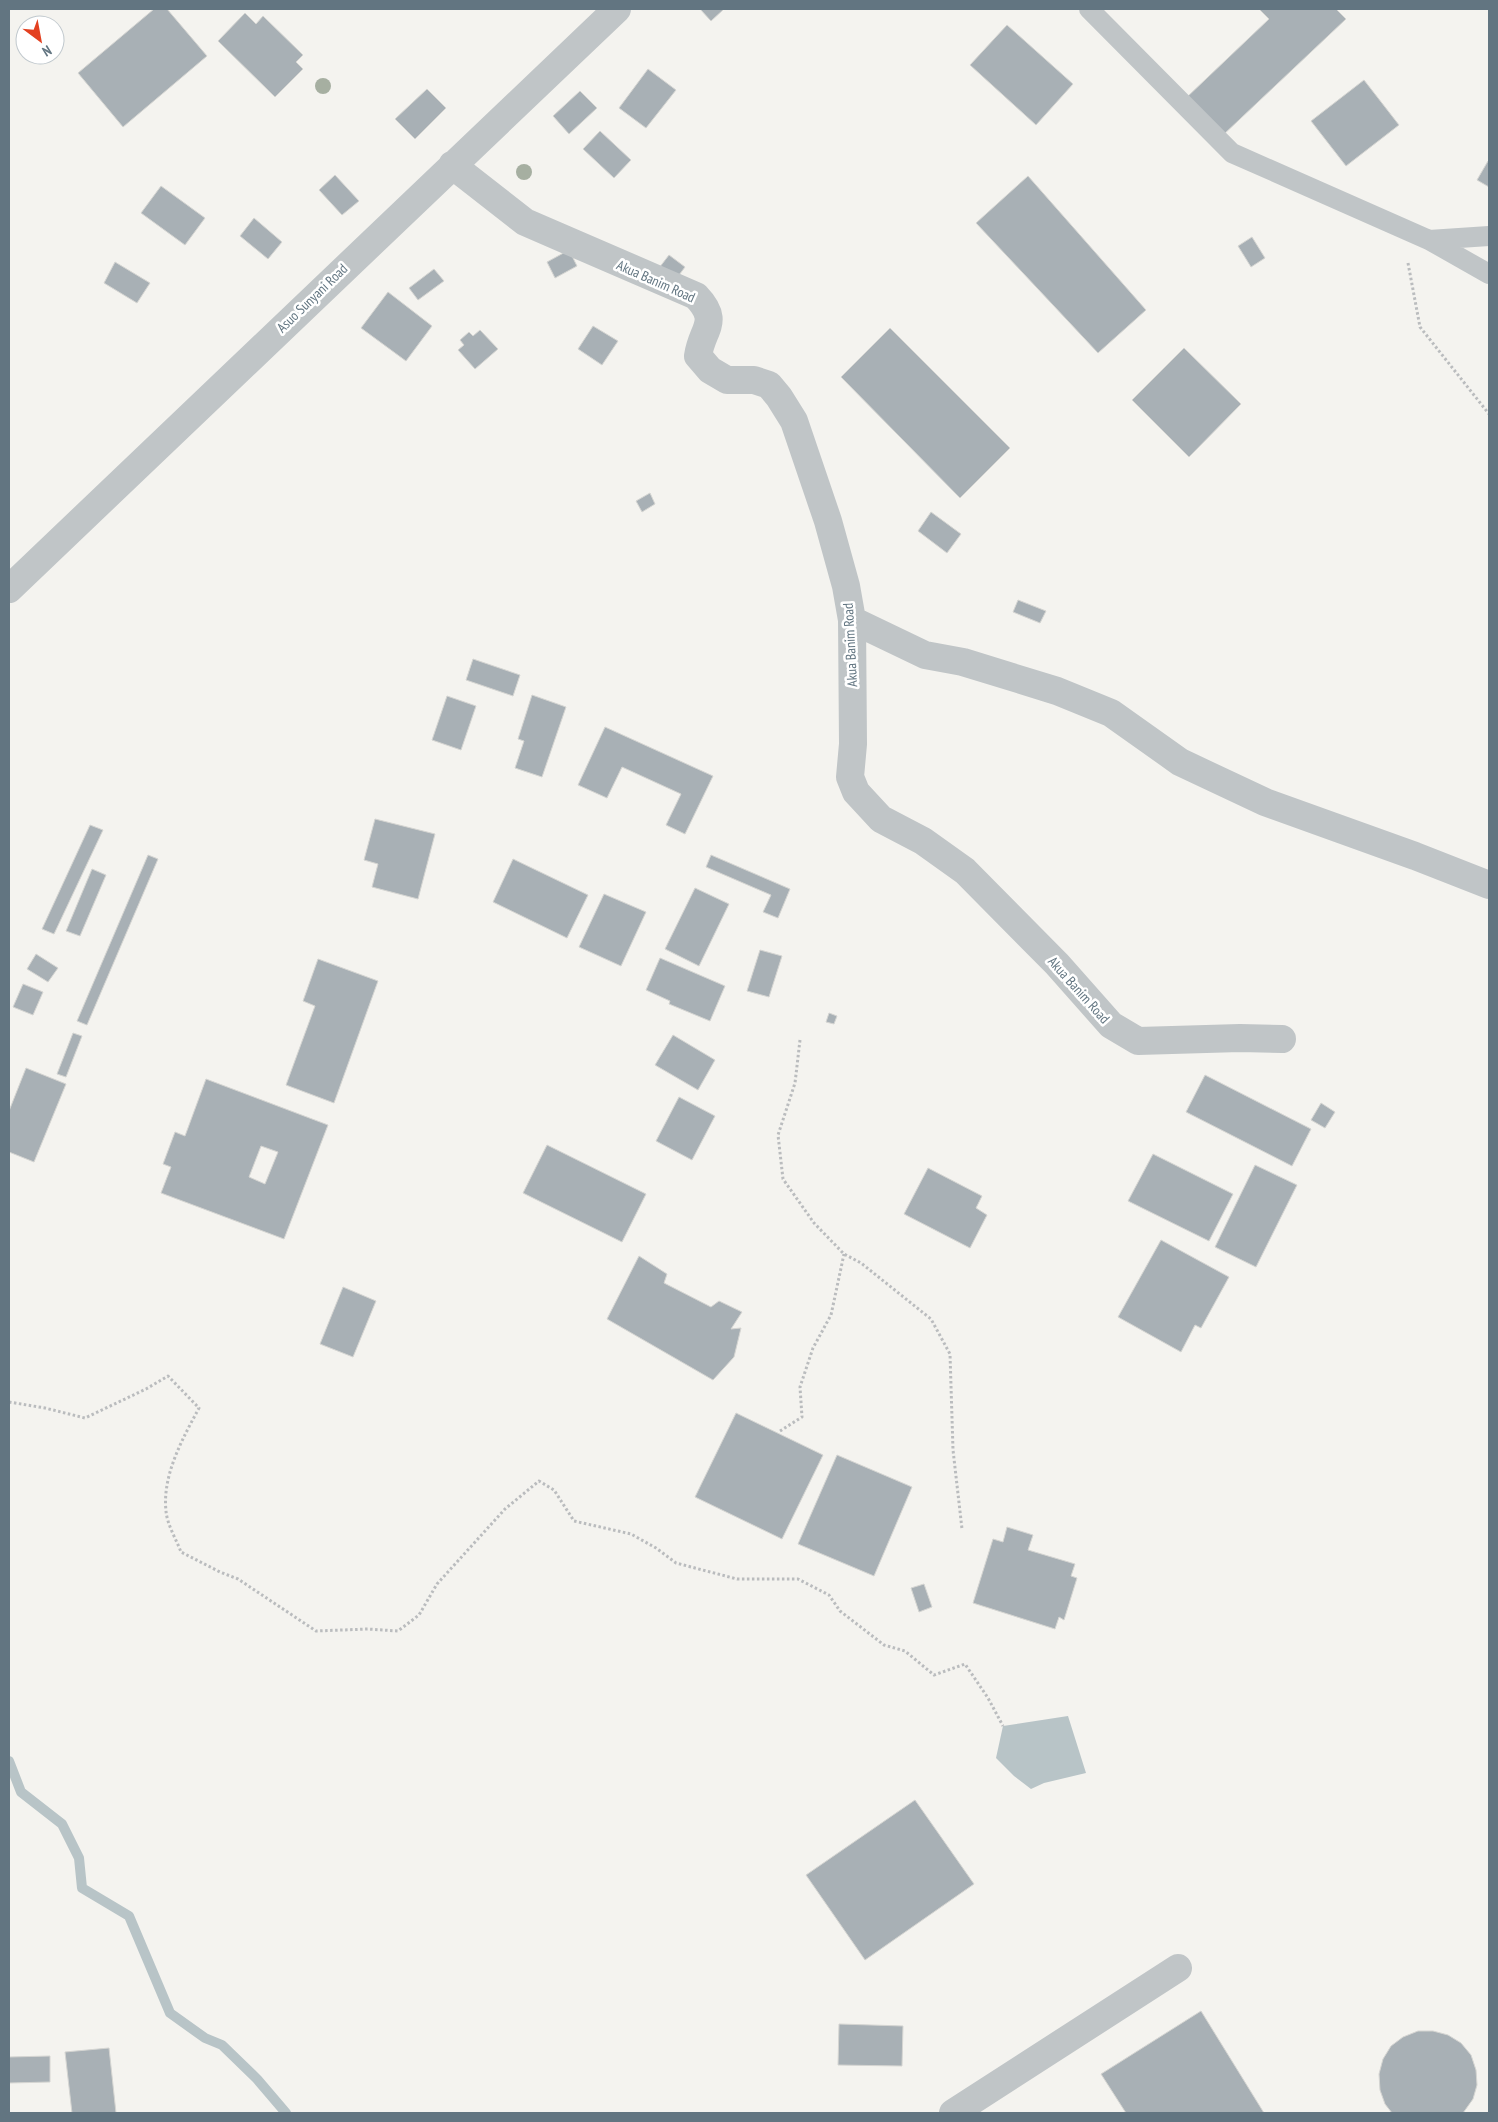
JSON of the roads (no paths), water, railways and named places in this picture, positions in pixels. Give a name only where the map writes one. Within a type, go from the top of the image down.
[{"type":"street","name":"Asuo Sunyani Road","points":[[9,589],[617,9]]},
{"type":"street","name":"Akua Banim Road","points":[[452,165],[525,222],[696,296],[705,305],[709,313],[708,324],[698,356],[710,370],[727,380],[754,380],[768,385],[794,421],[828,521],[846,586],[852,620],[853,744],[850,777],[856,792],[881,819],[923,840],[965,871],[1002,911],[1057,964],[1111,1025],[1138,1040],[1282,1039]]},
{"type":"street","points":[[852,620],[925,655],[963,662],[1057,691],[1111,713],[1180,762],[1265,802],[1489,885]]},
{"type":"street","points":[[953,2113],[1178,1968]]},
{"type":"lane","points":[[1089,9],[1232,153],[1429,240],[1489,274]]},
{"type":"lane","points":[[1429,240],[1489,236]]},
{"type":"waterway","points":[[9,1761],[21,1792],[62,1824],[79,1858],[82,1888],[129,1916],[170,2013],[205,2038],[222,2045],[257,2079],[286,2113]]}]
